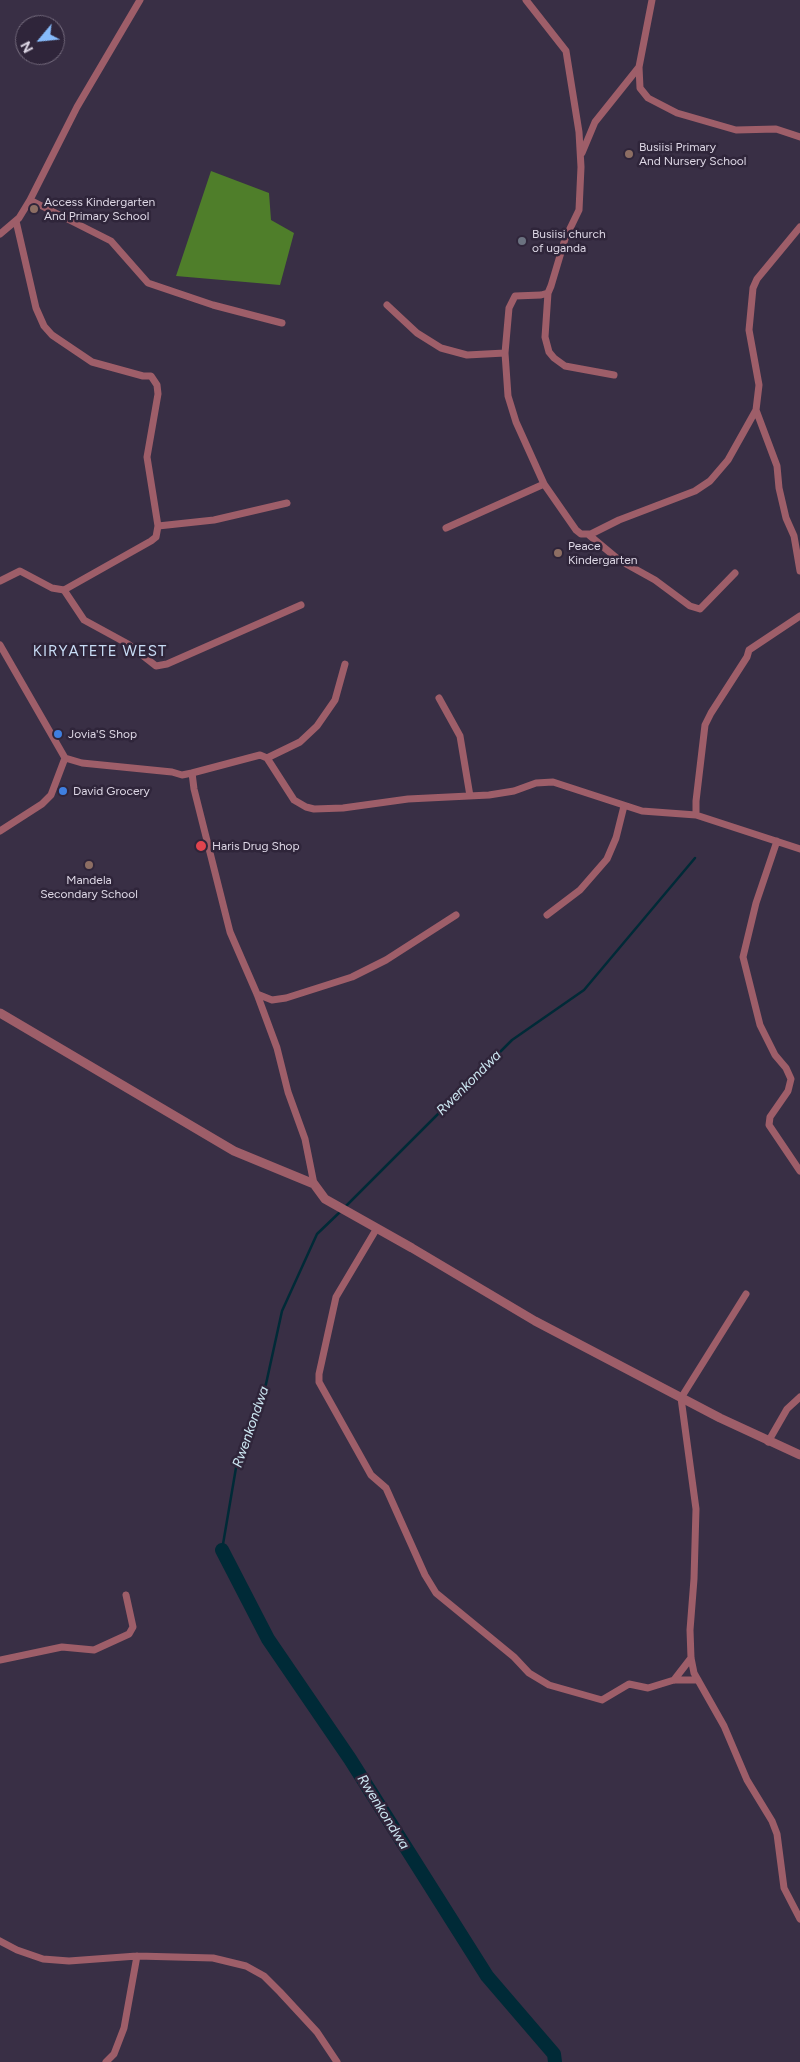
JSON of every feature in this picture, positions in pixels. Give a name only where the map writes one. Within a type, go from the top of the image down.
[{"type":"street","points":[[0,234],[16,221],[30,200],[77,107],[140,0]]},
{"type":"street","points":[[526,0],[566,51],[581,158],[581,190],[578,210],[565,239],[548,293],[545,337],[549,352],[565,366],[614,375]]},
{"type":"street","points":[[652,0],[639,68],[640,88],[648,98],[659,106],[736,130],[776,129],[800,138]]},
{"type":"street","points":[[581,158],[594,122],[639,68]]},
{"type":"street","points":[[30,200],[111,241],[148,282],[213,305],[282,322]]},
{"type":"street","points":[[0,581],[20,571],[52,588],[64,590],[151,541],[156,537],[158,526],[147,457],[158,394],[155,380],[151,376],[144,376],[92,362],[52,335],[44,326],[36,308],[16,221]]},
{"type":"street","points":[[548,293],[519,295],[512,299],[509,308],[505,353],[506,381],[511,410],[544,484],[576,530],[581,534],[589,535],[695,491],[710,480],[728,460],[756,410],[759,385],[749,330],[754,288],[760,275],[800,228]]},
{"type":"street","points":[[387,305],[417,333],[441,348],[466,355],[505,353]]},
{"type":"street","points":[[756,410],[777,466],[779,488],[786,518],[794,536],[800,571]]},
{"type":"street","points":[[446,528],[544,484]]},
{"type":"street","points":[[158,526],[214,520],[286,503]]},
{"type":"street","points":[[589,535],[619,560],[655,580],[690,606],[700,609],[735,573]]},
{"type":"street","points":[[64,590],[84,620],[128,644],[156,666],[167,664],[301,606]]},
{"type":"street","points":[[696,815],[705,725],[711,713],[747,657],[749,650],[800,616]]},
{"type":"street","points":[[0,645],[65,758],[82,763],[172,772],[182,775],[256,755],[267,758],[300,742],[317,726],[335,700],[345,664]]},
{"type":"street","points":[[439,698],[460,736],[470,796]]},
{"type":"street","points":[[0,831],[42,804],[51,795],[65,758]]},
{"type":"street","points":[[267,758],[294,800],[314,809],[343,808],[408,799],[502,794],[544,781],[564,785],[642,811],[696,815],[800,849]]},
{"type":"street","points":[[192,773],[194,788],[230,932],[257,994],[305,1139],[314,1184],[325,1199],[534,1321],[768,1442],[800,1455]]},
{"type":"street","points":[[547,915],[580,890],[607,860],[616,838],[624,806]]},
{"type":"street","points":[[777,841],[758,896],[743,957],[760,1025],[775,1055],[786,1068],[791,1079],[788,1091],[770,1117],[768,1125],[800,1171]]},
{"type":"street","points":[[257,994],[272,1000],[286,998],[352,977],[386,960],[456,915]]},
{"type":"street","points":[[0,1013],[234,1151],[314,1184]]},
{"type":"street","points":[[377,1228],[338,1290],[331,1316],[319,1382],[371,1475],[386,1488],[425,1575],[436,1593],[514,1657],[529,1673],[548,1685],[602,1700],[629,1684],[648,1688],[674,1680],[698,1680]]},
{"type":"street","points":[[746,1294],[681,1398],[696,1509],[690,1630],[691,1658],[698,1680],[724,1726],[747,1780],[772,1821],[777,1834],[784,1888],[800,1919]]},
{"type":"street","points":[[768,1442],[787,1409],[800,1398]]},
{"type":"street","points":[[0,1660],[62,1647],[94,1650],[129,1634],[133,1627],[126,1595]]},
{"type":"street","points":[[674,1680],[691,1658]]},
{"type":"street","points":[[0,1941],[43,1959],[69,1961],[137,1956],[213,1958],[246,1966],[264,1976],[280,1992],[317,2032],[337,2062]]},
{"type":"street","points":[[106,2062],[114,2054],[124,2028],[137,1956]]},
{"type":"green space","points":[[211,171],[269,193],[271,220],[294,233],[280,285],[176,276]]},
{"type":"waterway","name":"Rwenkondwa","points":[[345,1207],[512,1040],[584,990],[695,858]]},
{"type":"waterway","name":"Rwenkondwa","points":[[222,1550],[238,1456],[266,1384],[282,1311],[317,1234],[341,1211]]},
{"type":"waterway","name":"Rwenkondwa","points":[[222,1550],[268,1639],[350,1759],[487,1976],[554,2054],[555,2062]]},
{"type":"place","name":"Busiisi Primary And Nursery School","points":[[629,154]]},
{"type":"place","name":"Access Kindergarten And Primary School","points":[[34,209]]},
{"type":"place","name":"Busiisi church of uganda","points":[[522,241]]},
{"type":"place","name":"Peace Kindergarten","points":[[558,553]]},
{"type":"place","name":"Jovia'S Shop","points":[[58,734]]},
{"type":"place","name":"David Grocery","points":[[63,791]]},
{"type":"place","name":"Haris Drug Shop","points":[[201,846]]},
{"type":"place","name":"Mandela Secondary School","points":[[89,865]]},
{"type":"district","name":"KIRYATETE WEST","points":[[100,652]]}]
